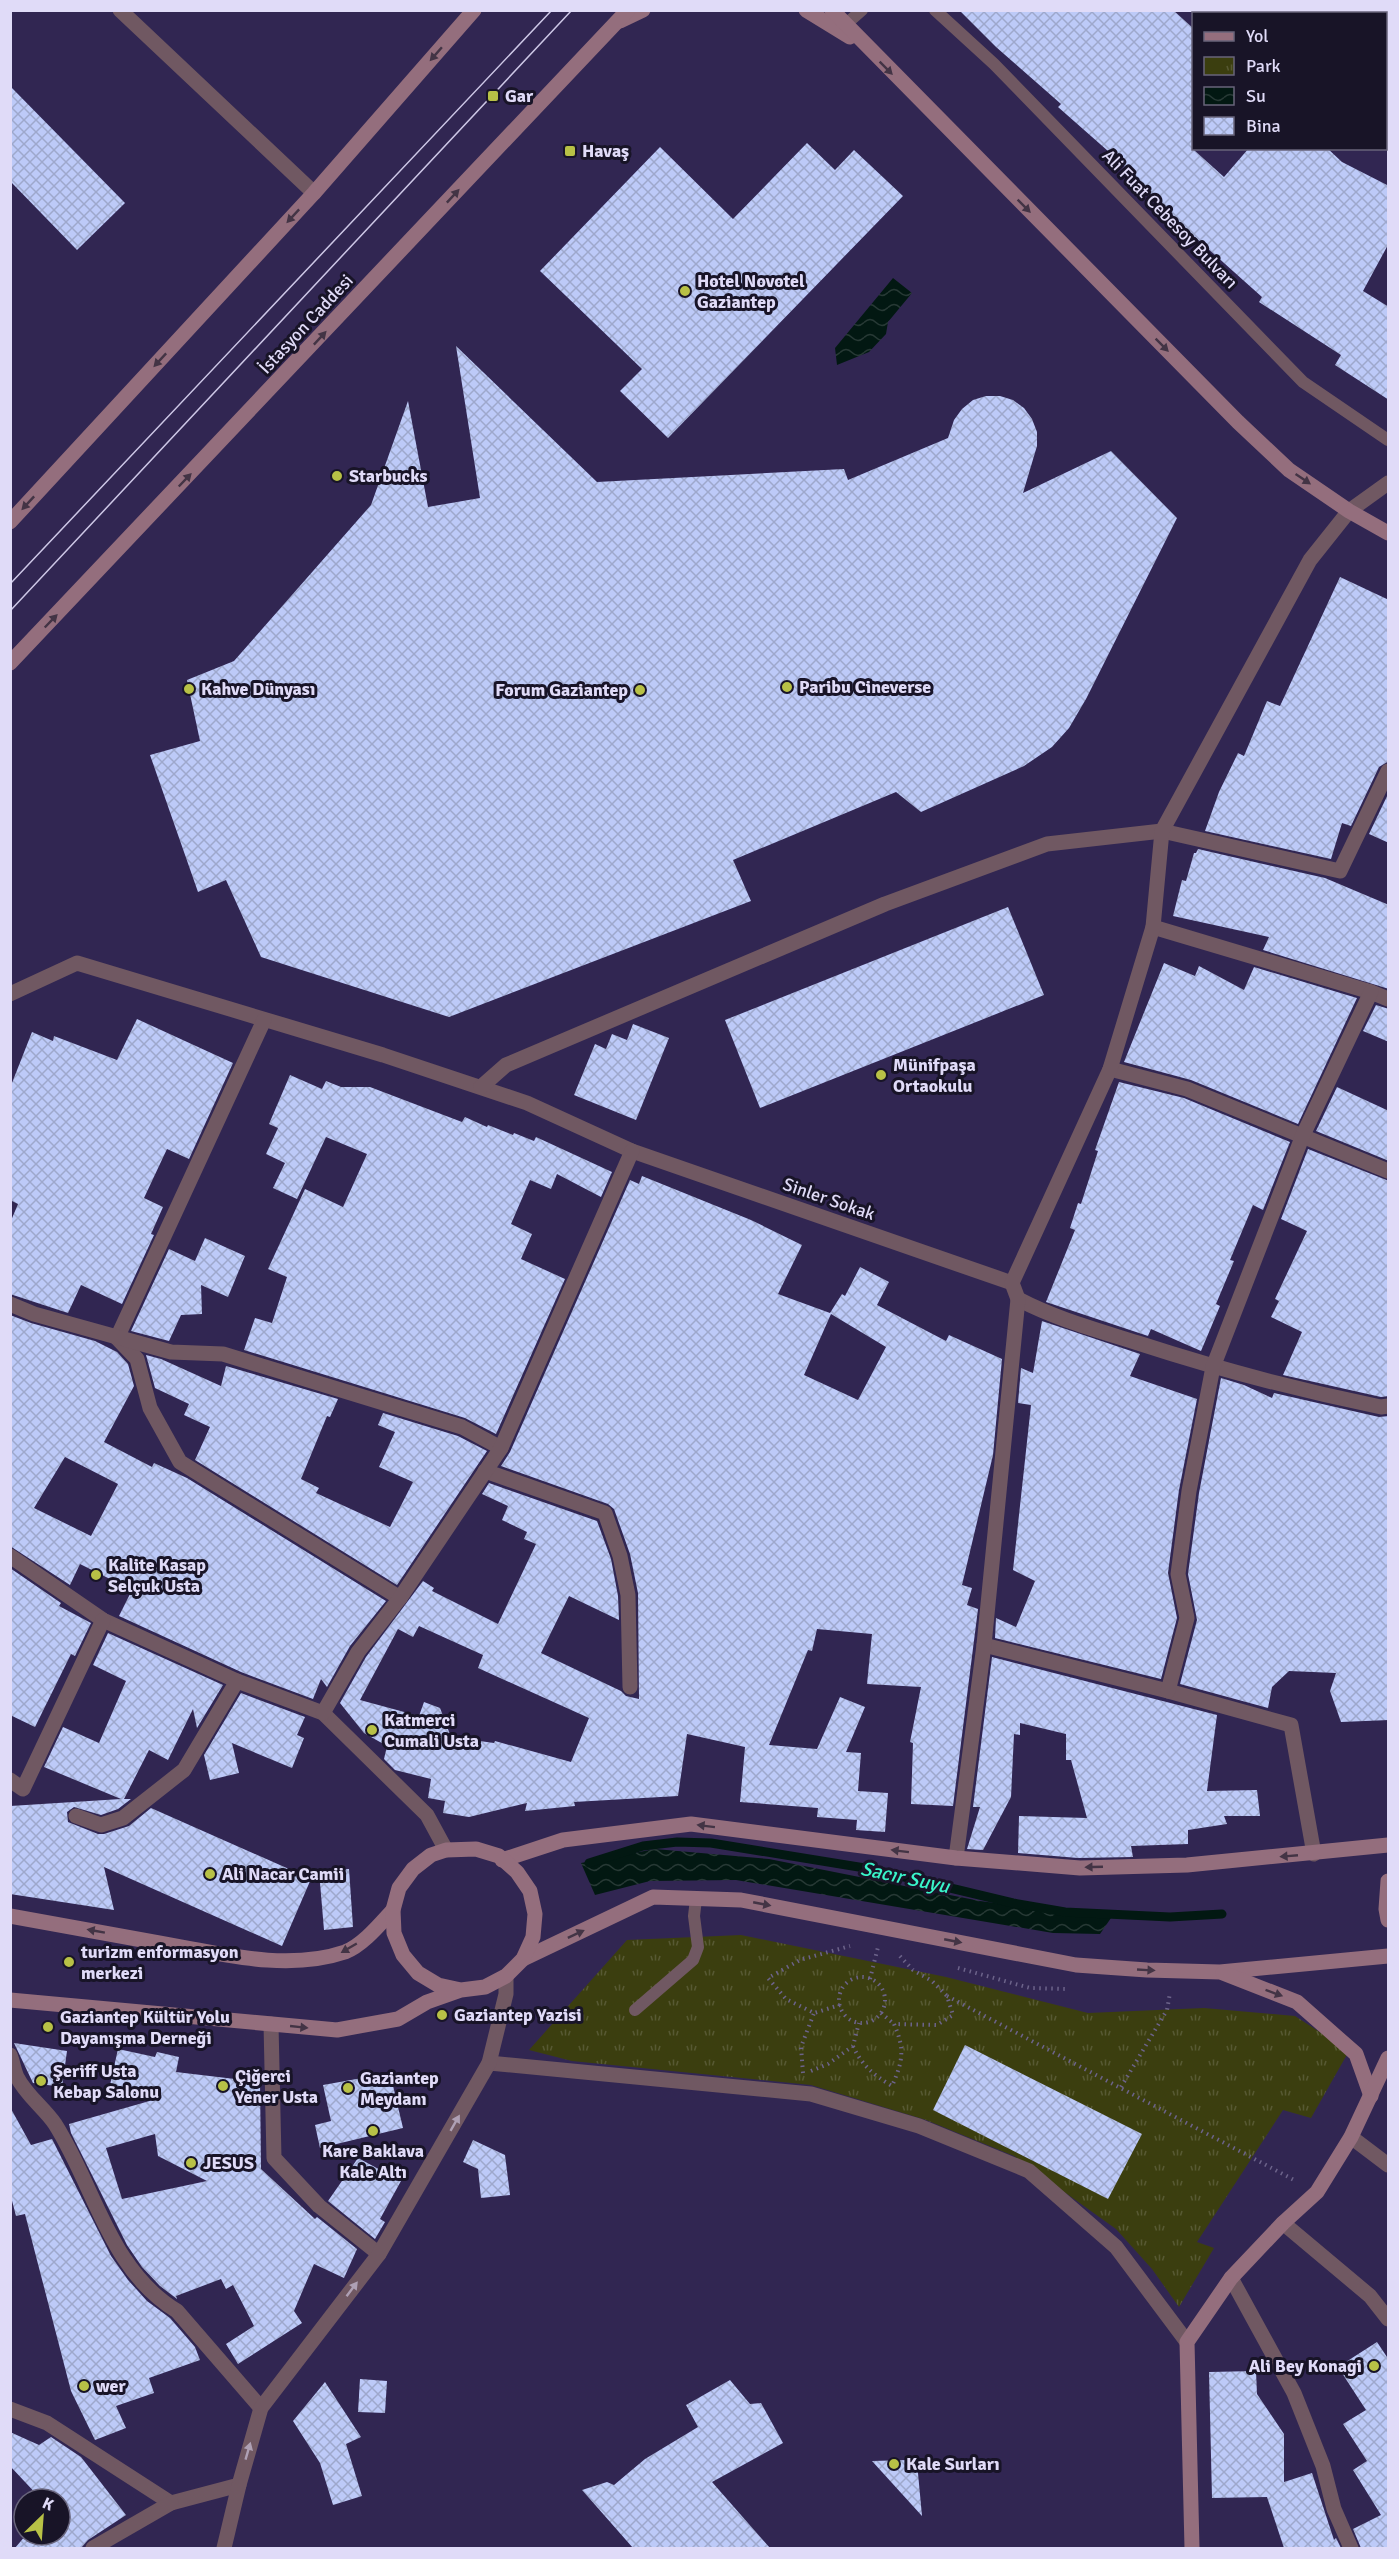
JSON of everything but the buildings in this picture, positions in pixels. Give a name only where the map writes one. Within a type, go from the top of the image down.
[{"type":"main road","points":[[10,522],[314,193],[474,10]]},
{"type":"main road","name":"İstasyon Caddesi","points":[[10,663],[628,10]]},
{"type":"main road","points":[[617,22],[643,10]]},
{"type":"main road","points":[[806,10],[867,48]]},
{"type":"main road","points":[[832,10],[1238,422],[1289,470],[1349,511],[1389,533]]},
{"type":"main road","points":[[502,1860],[563,1840],[692,1824],[956,1858],[1080,1868],[1187,1865],[1389,1845]]},
{"type":"main road","points":[[10,2000],[337,2030],[398,2019],[427,2002],[461,1990],[485,1987],[507,1976],[523,1959],[533,1937],[535,1914],[530,1891],[517,1872],[502,1860],[476,1849],[446,1850],[431,1855],[413,1869],[399,1888],[393,1910],[394,1934],[403,1956],[418,1973],[438,1985],[461,1990]]},
{"type":"main road","points":[[1389,1881],[1386,1909],[1389,1920]]},
{"type":"main road","points":[[523,1959],[653,1897],[741,1900],[1076,1965],[1220,1972],[1389,1956]]},
{"type":"main road","points":[[10,1916],[234,1956],[280,1961],[327,1956],[347,1951],[372,1932],[393,1910]]},
{"type":"main road","points":[[1220,1972],[1297,2002],[1356,2054],[1371,2096]]},
{"type":"main road","points":[[1192,2548],[1187,2342],[1231,2278],[1283,2223],[1317,2192],[1351,2137],[1389,2058]]},
{"type":"street","points":[[120,10],[314,193]]},
{"type":"street","points":[[956,1858],[984,1645],[1018,1299],[1012,1283],[1110,1069],[1153,927],[1162,831],[1310,560],[1349,511],[1389,483]]},
{"type":"street","points":[[481,1087],[506,1065],[885,904],[1047,844],[1162,831],[1340,871],[1387,778]]},
{"type":"street","points":[[1153,927],[1389,999]]},
{"type":"street","name":"Sinler Sokak","points":[[10,994],[77,963],[481,1087],[527,1103],[632,1151],[1012,1283]]},
{"type":"street","points":[[1168,1691],[1187,1618],[1178,1574],[1189,1491],[1213,1367],[1303,1135],[1371,992]]},
{"type":"street","points":[[117,1338],[264,1020]]},
{"type":"street","points":[[1110,1069],[1187,1089],[1389,1171]]},
{"type":"street","points":[[323,1713],[358,1652],[400,1598],[501,1448],[632,1151]]},
{"type":"street","points":[[1018,1299],[1046,1314],[1213,1367],[1290,1388],[1381,1407],[1389,1406]]},
{"type":"street","points":[[10,1304],[34,1314],[171,1352],[223,1354],[462,1427],[501,1448]]},
{"type":"street","points":[[117,1338],[137,1359],[150,1408],[180,1462],[400,1598]]},
{"type":"street","points":[[485,1471],[605,1513],[620,1556],[628,1595],[630,1687]]},
{"type":"street","points":[[10,1556],[103,1620],[237,1681],[323,1713],[427,1815],[446,1850]]},
{"type":"street","points":[[10,1780],[23,1789],[103,1620]]},
{"type":"street","points":[[984,1645],[1168,1691],[1291,1725],[1314,1854]]},
{"type":"street","points":[[76,1816],[101,1825],[123,1818],[184,1770],[237,1681]]},
{"type":"street","points":[[224,2548],[261,2408],[379,2254],[489,2063],[506,1994],[507,1976]]},
{"type":"street","points":[[272,2024],[274,2158],[319,2206],[379,2254]]},
{"type":"street","points":[[10,2055],[17,2077],[55,2124],[121,2256],[137,2277],[161,2301],[177,2311],[261,2408]]},
{"type":"street","points":[[489,2063],[811,2094],[919,2126],[1029,2171],[1116,2247],[1187,2342]]},
{"type":"street","points":[[1351,2137],[1389,2165]]},
{"type":"street","points":[[1283,2223],[1370,2296],[1389,2319]]},
{"type":"street","points":[[1231,2278],[1294,2393],[1323,2466],[1334,2509],[1351,2548]]},
{"type":"street","points":[[10,2409],[47,2423],[171,2503]]},
{"type":"street","points":[[93,2548],[171,2503],[239,2485]]},
{"type":"lane","points":[[845,25],[862,10]]},
{"type":"lane","name":"Ali Fuat Cebesoy Bulvarı","points":[[934,10],[994,64],[1303,382],[1389,440]]},
{"type":"lane","points":[[635,2010],[693,1960],[699,1947],[694,1916],[696,1899]]},
{"type":"path","points":[[840,2005],[814,2013],[786,1999],[768,1978],[800,1960],[851,1945]]},
{"type":"path","points":[[870,1978],[878,1945]]},
{"type":"path","points":[[894,1950],[913,1970],[932,1981],[947,1996],[1317,2192]]},
{"type":"path","points":[[870,1978],[878,1982],[886,1994],[885,2006],[870,2023],[859,2023],[847,2018],[840,2005],[839,1992],[850,1980],[870,1978]]},
{"type":"path","points":[[1121,2087],[1167,2010],[1170,1991]]},
{"type":"path","points":[[894,2024],[937,2025],[952,2015],[947,1996]]},
{"type":"path","points":[[814,2013],[801,2047],[803,2074],[828,2064],[853,2046]]},
{"type":"path","points":[[859,2023],[853,2046],[860,2062],[892,2086],[902,2064],[901,2040],[894,2024],[881,2013]]},
{"type":"green space","points":[[741,1935],[946,1977],[1088,2013],[1204,2008],[1295,2016],[1349,2051],[1311,2118],[1283,2110],[1197,2242],[1214,2248],[1179,2307],[1152,2269],[1116,2229],[1014,2156],[926,2120],[811,2085],[572,2061],[529,2050],[627,1940]]},
{"type":"water","points":[[893,278],[912,293],[888,322],[886,334],[869,352],[837,365],[835,348]]},
{"type":"water","points":[[655,1849],[769,1859],[980,1901],[1111,1918],[1100,1934],[1053,1933],[736,1880],[650,1881],[595,1895],[581,1863]]},
{"type":"waterway","name":"Sacır Suyu","points":[[589,1863],[643,1846],[677,1842],[711,1843],[871,1869],[1013,1903],[1065,1912],[1170,1917],[1222,1914]]},
{"type":"tram line","points":[[10,584],[552,10]]},
{"type":"tram line","points":[[10,611],[572,10]]},
{"type":"place","name":"Gar","points":[[493,96]]},
{"type":"place","name":"Havaş","points":[[570,151]]},
{"type":"place","name":"Hotel Novotel Gaziantep","points":[[685,291]]},
{"type":"place","name":"Starbucks","points":[[337,476]]},
{"type":"place","name":"Paribu Cineverse","points":[[787,687]]},
{"type":"place","name":"Kahve Dünyası","points":[[189,689]]},
{"type":"place","name":"Forum Gaziantep","points":[[640,690]]},
{"type":"place","name":"Münifpaşa Ortaokulu","points":[[881,1075]]},
{"type":"place","name":"Kalite Kasap Selçuk Usta","points":[[96,1575]]},
{"type":"place","name":"Katmerci Cumali Usta","points":[[372,1730]]},
{"type":"place","name":"Ali Nacar Camii","points":[[210,1874]]},
{"type":"place","name":"turizm enformasyon merkezi","points":[[69,1962]]},
{"type":"place","name":"Gaziantep Yazisi","points":[[442,2015]]},
{"type":"place","name":"Gaziantep Kültür Yolu Dayanışma Derneği","points":[[48,2027]]},
{"type":"place","name":"Şeriff Usta Kebap Salonu","points":[[41,2081]]},
{"type":"place","name":"Çiğerci Yener Usta","points":[[223,2086]]},
{"type":"place","name":"Gaziantep Meydanı","points":[[348,2088]]},
{"type":"place","name":"Kare Baklava Kale Altı","points":[[373,2131]]},
{"type":"place","name":"JESUS","points":[[191,2163]]},
{"type":"place","name":"Ali Bey Konagi","points":[[1374,2366]]},
{"type":"place","name":"wer","points":[[84,2386]]},
{"type":"place","name":"Kale Surları","points":[[894,2464]]}]
